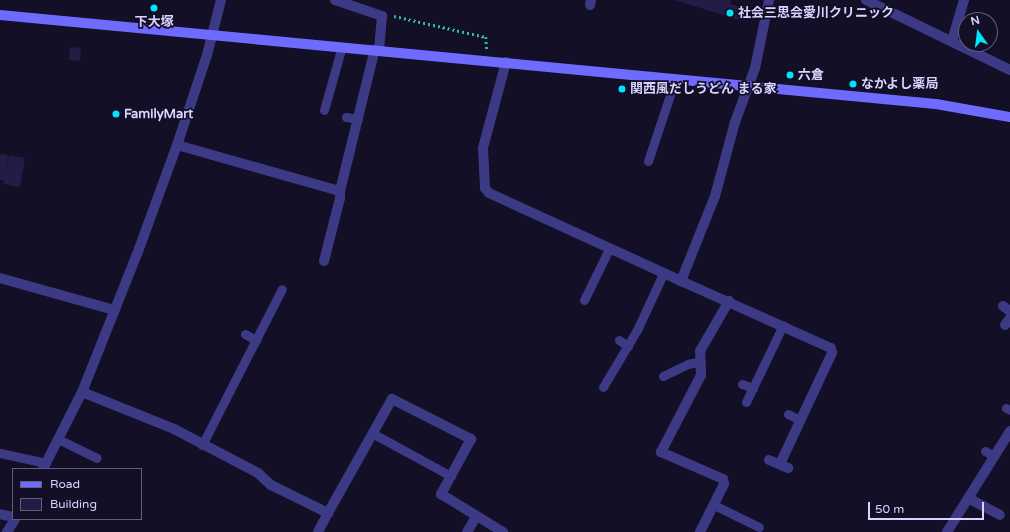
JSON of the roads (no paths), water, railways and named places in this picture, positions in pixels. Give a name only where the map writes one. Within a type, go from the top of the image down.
[{"type":"street","points":[[45,466],[82,392],[177,145],[213,33],[221,0]]},
{"type":"street","points":[[324,261],[358,119],[377,49],[382,16],[335,0]]},
{"type":"street","points":[[681,281],[715,196],[747,87],[755,68],[769,0]]},
{"type":"street","points":[[866,0],[1010,70]]},
{"type":"street","points":[[952,41],[964,0]]},
{"type":"street","points":[[0,15],[213,33],[675,80],[936,104],[1010,117]]},
{"type":"street","points":[[506,62],[483,148],[485,188],[489,193],[663,274],[729,301],[831,348],[832,353],[800,420],[784,466],[769,460]]},
{"type":"street","points":[[177,145],[340,191]]},
{"type":"street","points":[[0,278],[114,310]]},
{"type":"street","points":[[700,532],[724,484],[723,479],[661,452],[701,375],[700,352],[729,301]]},
{"type":"street","points":[[82,392],[174,429],[258,473],[271,485],[328,513]]},
{"type":"street","points":[[318,532],[392,399],[471,439],[441,494],[476,517],[503,532]]},
{"type":"street","points":[[947,532],[968,498],[990,454],[1010,431]]},
{"type":"street","points":[[968,498],[1000,515]]},
{"type":"street","points":[[0,514],[12,517]]},
{"type":"street","points":[[467,532],[476,517]]},
{"type":"street","points":[[7,532],[13,520]]},
{"type":"lane","points":[[324,110],[342,46]]},
{"type":"lane","points":[[648,161],[675,80]]},
{"type":"lane","points":[[346,116],[358,119]]},
{"type":"lane","points":[[584,300],[609,249]]},
{"type":"lane","points":[[603,387],[628,346],[663,274]]},
{"type":"lane","points":[[202,445],[282,289]]},
{"type":"lane","points":[[746,402],[783,325]]},
{"type":"lane","points":[[245,334],[256,340]]},
{"type":"lane","points":[[619,340],[628,346]]},
{"type":"lane","points":[[663,376],[688,364],[700,361]]},
{"type":"lane","points":[[742,384],[753,388]]},
{"type":"lane","points":[[788,414],[800,420]]},
{"type":"lane","points":[[372,433],[451,476]]},
{"type":"lane","points":[[58,439],[97,458]]},
{"type":"lane","points":[[0,453],[45,466]]},
{"type":"lane","points":[[714,505],[759,527]]},
{"type":"place","name":"下大塚","points":[[154,8]]},
{"type":"place","name":"社会三思会愛川クリニック","points":[[730,13]]},
{"type":"place","name":"六倉","points":[[790,75]]},
{"type":"place","name":"なかよし薬局","points":[[853,84]]},
{"type":"place","name":"関西風だしうどん まる家","points":[[622,89]]},
{"type":"place","name":"FamilyMart","points":[[116,114]]}]
